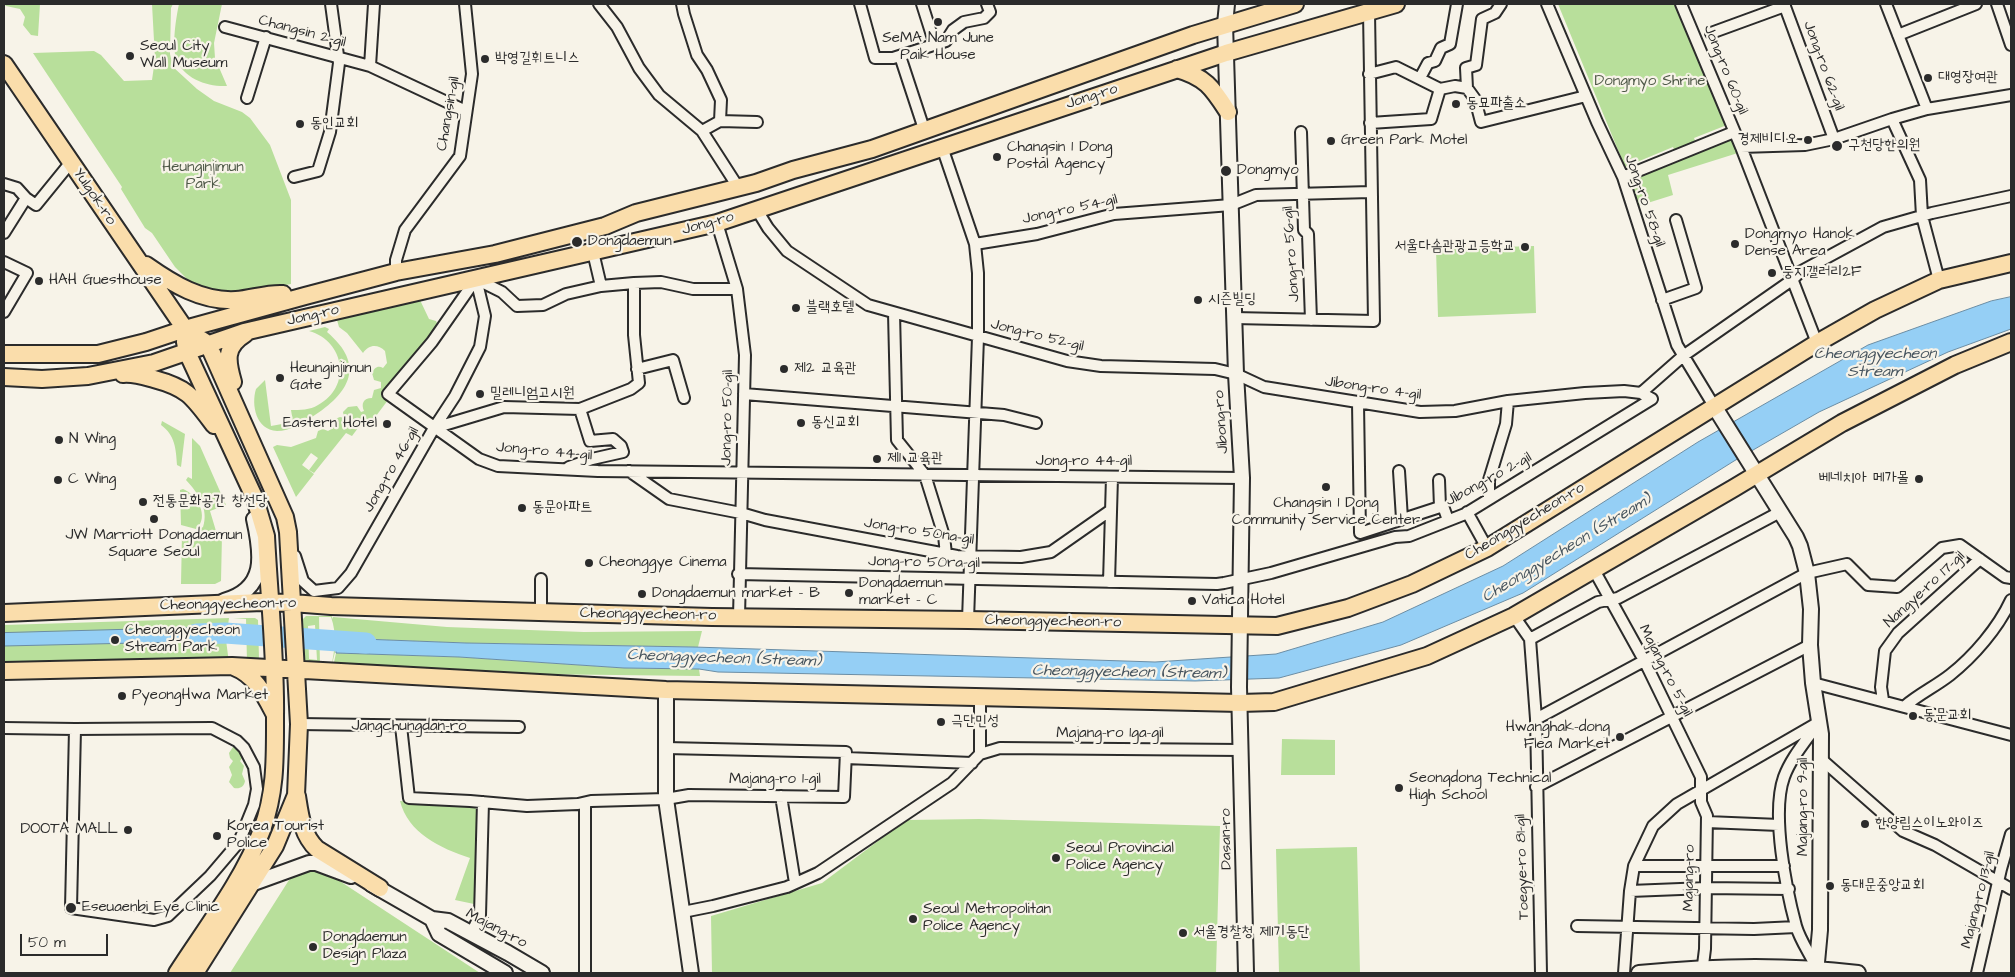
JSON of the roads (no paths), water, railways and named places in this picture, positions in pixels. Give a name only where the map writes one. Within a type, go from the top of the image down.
[{"type":"main road","name":"Jibong-ro","points":[[1227,4],[1225,24],[1234,318],[1242,478],[1240,695]]},
{"type":"main road","name":"Jong-ro","points":[[4,354],[98,354],[396,272],[495,254],[605,226],[636,213],[738,187],[872,149],[1225,24],[1295,4]]},
{"type":"main road","name":"Jong-ro","points":[[4,377],[42,379],[88,376],[154,363],[251,330],[717,223],[1226,53],[1396,4]]},
{"type":"main road","name":"Yulgok-ro","points":[[4,64],[185,329],[208,344]]},
{"type":"main road","points":[[1177,69],[1204,80],[1214,90],[1228,112]]},
{"type":"main road","points":[[136,258],[172,284],[220,300],[237,300],[279,294],[305,296]]},
{"type":"main road","name":"Cheonggyecheon-ro","points":[[4,613],[292,603],[331,606],[739,617],[968,620],[1241,631],[1277,626],[1348,608],[1412,584],[1487,548],[1717,411],[1817,342],[1875,310],[1939,280],[2011,264]]},
{"type":"main road","name":"Yulgok-ro","points":[[185,329],[187,352],[255,499],[264,526],[275,668]]},
{"type":"main road","points":[[251,330],[235,342],[228,359],[255,451]]},
{"type":"main road","points":[[4,670],[232,666],[666,690],[980,698],[1240,695],[1274,702],[1427,656],[1514,616],[1594,570],[1755,470],[1955,365],[2011,342]]},
{"type":"main road","points":[[208,344],[285,517],[288,532],[299,724],[296,795],[300,819],[311,843],[317,849],[380,888]]},
{"type":"main road","points":[[88,376],[133,373],[181,388],[196,401],[234,453]]},
{"type":"main road","points":[[206,391],[226,384]]},
{"type":"main road","name":"Majang-ro 9-gil","points":[[1717,411],[1800,546],[1807,573],[1811,609],[1810,646],[1819,722],[1821,759],[1820,930],[1816,971]]},
{"type":"main road","points":[[221,604],[244,593],[254,582],[259,570],[257,531],[243,472]]},
{"type":"main road","points":[[232,666],[241,670],[256,683],[275,715]]},
{"type":"main road","points":[[177,973],[231,889],[262,829],[273,794],[276,763],[275,668]]},
{"type":"main road","points":[[666,690],[666,799],[691,973]]},
{"type":"main road","name":"Dasan-ro","points":[[1240,695],[1246,973]]},
{"type":"main road","points":[[195,973],[281,836],[296,795]]},
{"type":"main road","name":"Majang-ro","points":[[251,884],[298,867],[316,863],[380,888],[432,919],[448,921],[542,973]]},
{"type":"main road","name":"Majang-ro","points":[[432,919],[439,934],[505,973]]},
{"type":"main road","points":[[1639,973],[1816,971],[1858,973]]},
{"type":"street","points":[[294,176],[318,170],[330,132],[338,57],[331,4]]},
{"type":"street","points":[[370,66],[374,4]]},
{"type":"street","name":"Changsin-gil","points":[[396,272],[396,260],[405,230],[460,156],[472,74],[465,4]]},
{"type":"street","points":[[599,4],[617,27],[640,68],[659,95],[702,131],[738,187]]},
{"type":"street","points":[[682,4],[697,55],[708,70],[721,100],[720,121]]},
{"type":"street","points":[[860,4],[875,58],[893,58],[946,41],[953,30],[964,22],[984,18],[990,12],[987,4]]},
{"type":"street","points":[[922,4],[935,45]]},
{"type":"street","points":[[1420,78],[1428,63],[1434,61],[1441,48],[1450,44],[1457,4]]},
{"type":"street","points":[[1500,4],[1494,13],[1482,19],[1476,66],[1466,68],[1467,88],[1475,99],[1481,122],[1586,96]]},
{"type":"street","name":"Jong-ro 58-gil","points":[[1547,4],[1623,177],[1677,345],[1717,411]]},
{"type":"street","name":"Jong-ro 60-gil","points":[[1681,4],[1741,147],[1817,342]]},
{"type":"street","points":[[1886,4],[1927,110]]},
{"type":"street","points":[[1898,34],[1976,4]]},
{"type":"street","points":[[1997,4],[2011,45]]},
{"type":"street","points":[[1711,33],[1785,5]]},
{"type":"street","name":"Jong-ro 62-gil","points":[[1785,5],[1834,139]]},
{"type":"street","name":"Jong-ro 56-gil","points":[[1234,318],[1374,321],[1369,12]]},
{"type":"street","name":"Changsin 2-gil","points":[[225,27],[370,66],[466,111]]},
{"type":"street","points":[[247,98],[266,37]]},
{"type":"street","points":[[900,56],[924,129]]},
{"type":"street","points":[[1369,74],[1396,67],[1440,89],[1455,86],[1467,88]]},
{"type":"street","points":[[1370,123],[1431,119],[1440,89]]},
{"type":"street","points":[[1741,147],[1805,145],[1834,139],[1892,119],[1927,110],[2011,95]]},
{"type":"street","points":[[1892,119],[1920,180],[1922,216],[1939,280]]},
{"type":"street","points":[[702,131],[720,121],[757,122]]},
{"type":"street","points":[[1231,205],[1256,196],[1302,194],[1301,132]]},
{"type":"street","points":[[1623,177],[1734,132]]},
{"type":"street","points":[[942,147],[975,244],[978,273],[978,337],[968,620]]},
{"type":"street","points":[[4,184],[17,188],[36,205],[71,162]]},
{"type":"street","name":"Jong-ro 56-gil","points":[[1311,320],[1308,234],[1304,230],[1302,194],[1371,192]]},
{"type":"street","points":[[1641,394],[1683,356],[1792,280],[1800,272],[1883,227],[1922,216],[2011,196]]},
{"type":"street","points":[[4,233],[26,198]]},
{"type":"street","name":"Jong-ro 54-gil","points":[[975,244],[1037,234],[1114,214],[1231,205]]},
{"type":"street","name":"Jong-ro 52-gil","points":[[758,210],[768,228],[787,251],[868,305],[1067,361],[1100,366],[1214,369],[1236,374]]},
{"type":"street","name":"Jong-ro 58-gil","points":[[1662,300],[1696,288],[1676,220]]},
{"type":"street","name":"Jong-ro 50-gil","points":[[717,223],[737,289],[745,355],[738,574],[739,617]]},
{"type":"street","points":[[593,252],[601,286]]},
{"type":"street","points":[[4,262],[27,273],[4,312]]},
{"type":"street","points":[[476,278],[502,292],[517,306],[543,306],[566,294],[601,286],[634,283],[661,282],[693,289],[737,289]]},
{"type":"street","name":"Jong-ro 44-gil","points":[[476,278],[432,342],[388,394],[479,459],[498,466],[629,471],[1242,478]]},
{"type":"street","name":"Jong-ro 46-gil","points":[[314,592],[330,590],[342,585],[434,428],[455,396],[480,348],[485,316],[476,278]]},
{"type":"street","points":[[434,428],[504,407],[580,409],[630,389],[638,383],[634,335],[634,283]]},
{"type":"street","points":[[894,313],[897,440],[925,475],[944,536],[946,554]]},
{"type":"street","points":[[637,369],[673,360],[684,398]]},
{"type":"street","name":"Jibong-ro 4-gil","points":[[1236,374],[1264,387],[1420,412],[1455,411],[1508,401],[1585,393],[1624,391],[1641,394],[1652,399]]},
{"type":"street","points":[[744,394],[974,412],[1004,415],[1036,423]]},
{"type":"street","name":"Jibong-ro 2-gil","points":[[1241,580],[1395,538],[1409,536],[1467,512],[1652,399]]},
{"type":"street","points":[[1489,499],[1489,480],[1506,424],[1508,401]]},
{"type":"street","points":[[1358,403],[1360,533],[1443,506],[1448,520]]},
{"type":"street","points":[[564,469],[592,459],[623,452],[621,446],[613,439],[590,441],[580,409]]},
{"type":"street","points":[[629,471],[669,499],[741,513]]},
{"type":"street","points":[[1399,471],[1402,519]]},
{"type":"street","points":[[1109,582],[1112,477]]},
{"type":"street","points":[[1439,480],[1440,507]]},
{"type":"street","name":"Jong-ro 50na-gil","points":[[741,513],[774,522],[946,554],[1021,557],[1051,552],[1111,510]]},
{"type":"street","points":[[1467,512],[1487,548]]},
{"type":"street","points":[[1514,616],[1530,639],[1598,602],[1618,598],[1780,512]]},
{"type":"street","points":[[288,532],[303,581],[323,602],[331,606]]},
{"type":"street","points":[[1536,719],[1645,662],[1807,573],[1846,564],[1868,585],[1897,586],[1942,548],[1960,546],[2005,577],[2011,578]]},
{"type":"street","name":"Nangye-ro 17-gil","points":[[1883,700],[1881,687],[1885,651],[1898,633],[1980,559]]},
{"type":"street","name":"Majang-ro 5-gil","points":[[1594,570],[1645,662],[1701,777],[1702,789]]},
{"type":"street","name":"Jong-ro 50ra-gil","points":[[738,574],[1217,584],[1241,580]]},
{"type":"street","points":[[541,579],[542,612]]},
{"type":"street","points":[[1905,706],[1950,675],[1976,650],[2008,614],[2011,600]]},
{"type":"street","name":"Toegye-ro 81-gil","points":[[1530,639],[1536,719],[1541,973]]},
{"type":"street","points":[[1536,788],[1810,646]]},
{"type":"street","points":[[1813,683],[2011,735]]},
{"type":"street","points":[[683,912],[713,906],[795,883],[818,874],[952,783],[980,754],[980,698]]},
{"type":"street","points":[[1624,973],[1630,891],[1634,866],[1654,826],[1678,804],[1819,722]]},
{"type":"street","points":[[1816,971],[1796,927],[1784,866],[1779,825],[1784,779],[1796,754],[1819,722]]},
{"type":"street","name":"Jangchungdan-ro","points":[[299,724],[519,727]]},
{"type":"street","name":"Majang-ro 1-gil","points":[[401,726],[409,798],[527,806],[666,799],[689,796],[844,797],[846,752],[666,748]]},
{"type":"street","points":[[4,728],[75,730],[212,728],[237,741],[244,748],[254,767],[257,789],[250,817],[235,848],[210,876],[168,916],[154,920],[72,908],[75,730]]},
{"type":"street","name":"Majang-ro 1ga-gil","points":[[980,754],[1000,748],[1241,750]]},
{"type":"street","name":"Majang-ro 1-gil","points":[[846,758],[972,762]]},
{"type":"street","points":[[1821,759],[1903,832],[1935,845],[2011,889]]},
{"type":"street","name":"Majang-ro","points":[[1702,789],[1701,802],[1707,816],[1706,926],[1702,971]]},
{"type":"street","points":[[781,796],[795,883]]},
{"type":"street","points":[[472,934],[480,915],[483,802]]},
{"type":"street","points":[[585,803],[585,973]]},
{"type":"street","points":[[1707,822],[1779,825]]},
{"type":"street","name":"Majang-ro 13-gil","points":[[1977,973],[2011,834]]},
{"type":"street","points":[[1634,866],[1784,866]]},
{"type":"street","points":[[1630,891],[1706,888],[1788,889]]},
{"type":"street","points":[[1577,926],[1796,927]]},
{"type":"water","name":"Cheonggyecheon Stream","points":[[2011,297],[2011,329],[1948,352],[1819,412],[1734,461],[1523,593],[1401,645],[1279,678],[1195,681],[718,672],[699,669],[624,668],[459,657],[336,653],[336,638],[1155,662],[1276,654],[1383,622],[1503,566],[1698,442],[1868,345],[1991,301]]},
{"type":"water","points":[[226,628],[225,641],[4,646],[4,633]]},
{"type":"waterway","name":"Cheonggyecheon (Stream)","points":[[196,634],[225,633],[366,643]]},
{"type":"place","name":"SeMA Nam June Paik House","points":[[938,22]]},
{"type":"place","name":"Seoul City Wall Museum","points":[[130,56]]},
{"type":"place","name":"박영길휘트니스","points":[[485,59]]},
{"type":"place","name":"대영장여관","points":[[1928,78]]},
{"type":"place","name":"동묘파출소","points":[[1456,104]]},
{"type":"place","name":"동인교회","points":[[300,124]]},
{"type":"place","name":"경제비디오","points":[[1808,140]]},
{"type":"place","name":"Green Park Motel","points":[[1331,141]]},
{"type":"place","name":"구천당한의원","points":[[1837,146]]},
{"type":"place","name":"Changsin 1 Dong Postal Agency","points":[[997,157]]},
{"type":"place","name":"Dongmyo","points":[[1226,171]]},
{"type":"place","name":"Dongdaemun","points":[[577,242]]},
{"type":"place","name":"Dongmyo Hanok Dense Area","points":[[1735,244]]},
{"type":"place","name":"서울다솜관광고등학교","points":[[1525,247]]},
{"type":"place","name":"둥지갤러리2F","points":[[1772,273]]},
{"type":"place","name":"HAH Guesthouse","points":[[39,281]]},
{"type":"place","name":"시즌빌딩","points":[[1198,300]]},
{"type":"place","name":"블랙호텔","points":[[796,308]]},
{"type":"place","name":"제2 교육관","points":[[784,369]]},
{"type":"place","name":"Heunginjimun Gate","points":[[280,378]]},
{"type":"place","name":"밀레니엄고시원","points":[[480,394]]},
{"type":"place","name":"동신교회","points":[[801,423]]},
{"type":"place","name":"Eastern Hotel","points":[[387,424]]},
{"type":"place","name":"N Wing","points":[[59,440]]},
{"type":"place","name":"제1 교육관","points":[[877,459]]},
{"type":"place","name":"베네치아 메가몰","points":[[1919,479]]},
{"type":"place","name":"C Wing","points":[[58,480]]},
{"type":"place","name":"Changsin 1 Dong Community Service Center","points":[[1326,487]]},
{"type":"place","name":"전통문화공간 창선당","points":[[143,502]]},
{"type":"place","name":"동문아파트","points":[[522,508]]},
{"type":"place","name":"JW Marriott Dongdaemun Square Seoul","points":[[154,519]]},
{"type":"place","name":"Cheonggye Cinema","points":[[589,563]]},
{"type":"place","name":"Dongdaemun market - C","points":[[849,593]]},
{"type":"place","name":"Dongdaemun market - B","points":[[642,594]]},
{"type":"place","name":"Vatica Hotel","points":[[1192,601]]},
{"type":"place","name":"Cheonggyecheon Stream Park","points":[[115,640]]},
{"type":"place","name":"PyeongHwa Market","points":[[122,696]]},
{"type":"place","name":"동문교회","points":[[1913,716]]},
{"type":"place","name":"극단민성","points":[[941,722]]},
{"type":"place","name":"Hwanghak-dong Flea Market","points":[[1620,737]]},
{"type":"place","name":"Seongdong Technical High School","points":[[1399,788]]},
{"type":"place","name":"한양립스이노와이즈","points":[[1865,824]]},
{"type":"place","name":"DOOTA MALL","points":[[128,830]]},
{"type":"place","name":"Korea Tourist Police","points":[[217,836]]},
{"type":"place","name":"Seoul Provincial Police Agency","points":[[1056,858]]},
{"type":"place","name":"동대문중앙교회","points":[[1830,886]]},
{"type":"place","name":"Eseuaenbi Eye Clinic","points":[[71,908]]},
{"type":"place","name":"Seoul Metropolitan Police Agency","points":[[913,919]]},
{"type":"place","name":"서울경찰청 제1기동단","points":[[1183,933]]},
{"type":"place","name":"Dongdaemun Design Plaza","points":[[313,947]]},
{"type":"park label","name":"Dongmyo Shrine","points":[[1650,82]]},
{"type":"park label","name":"Heunginjimun Park","points":[[203,176]]}]
